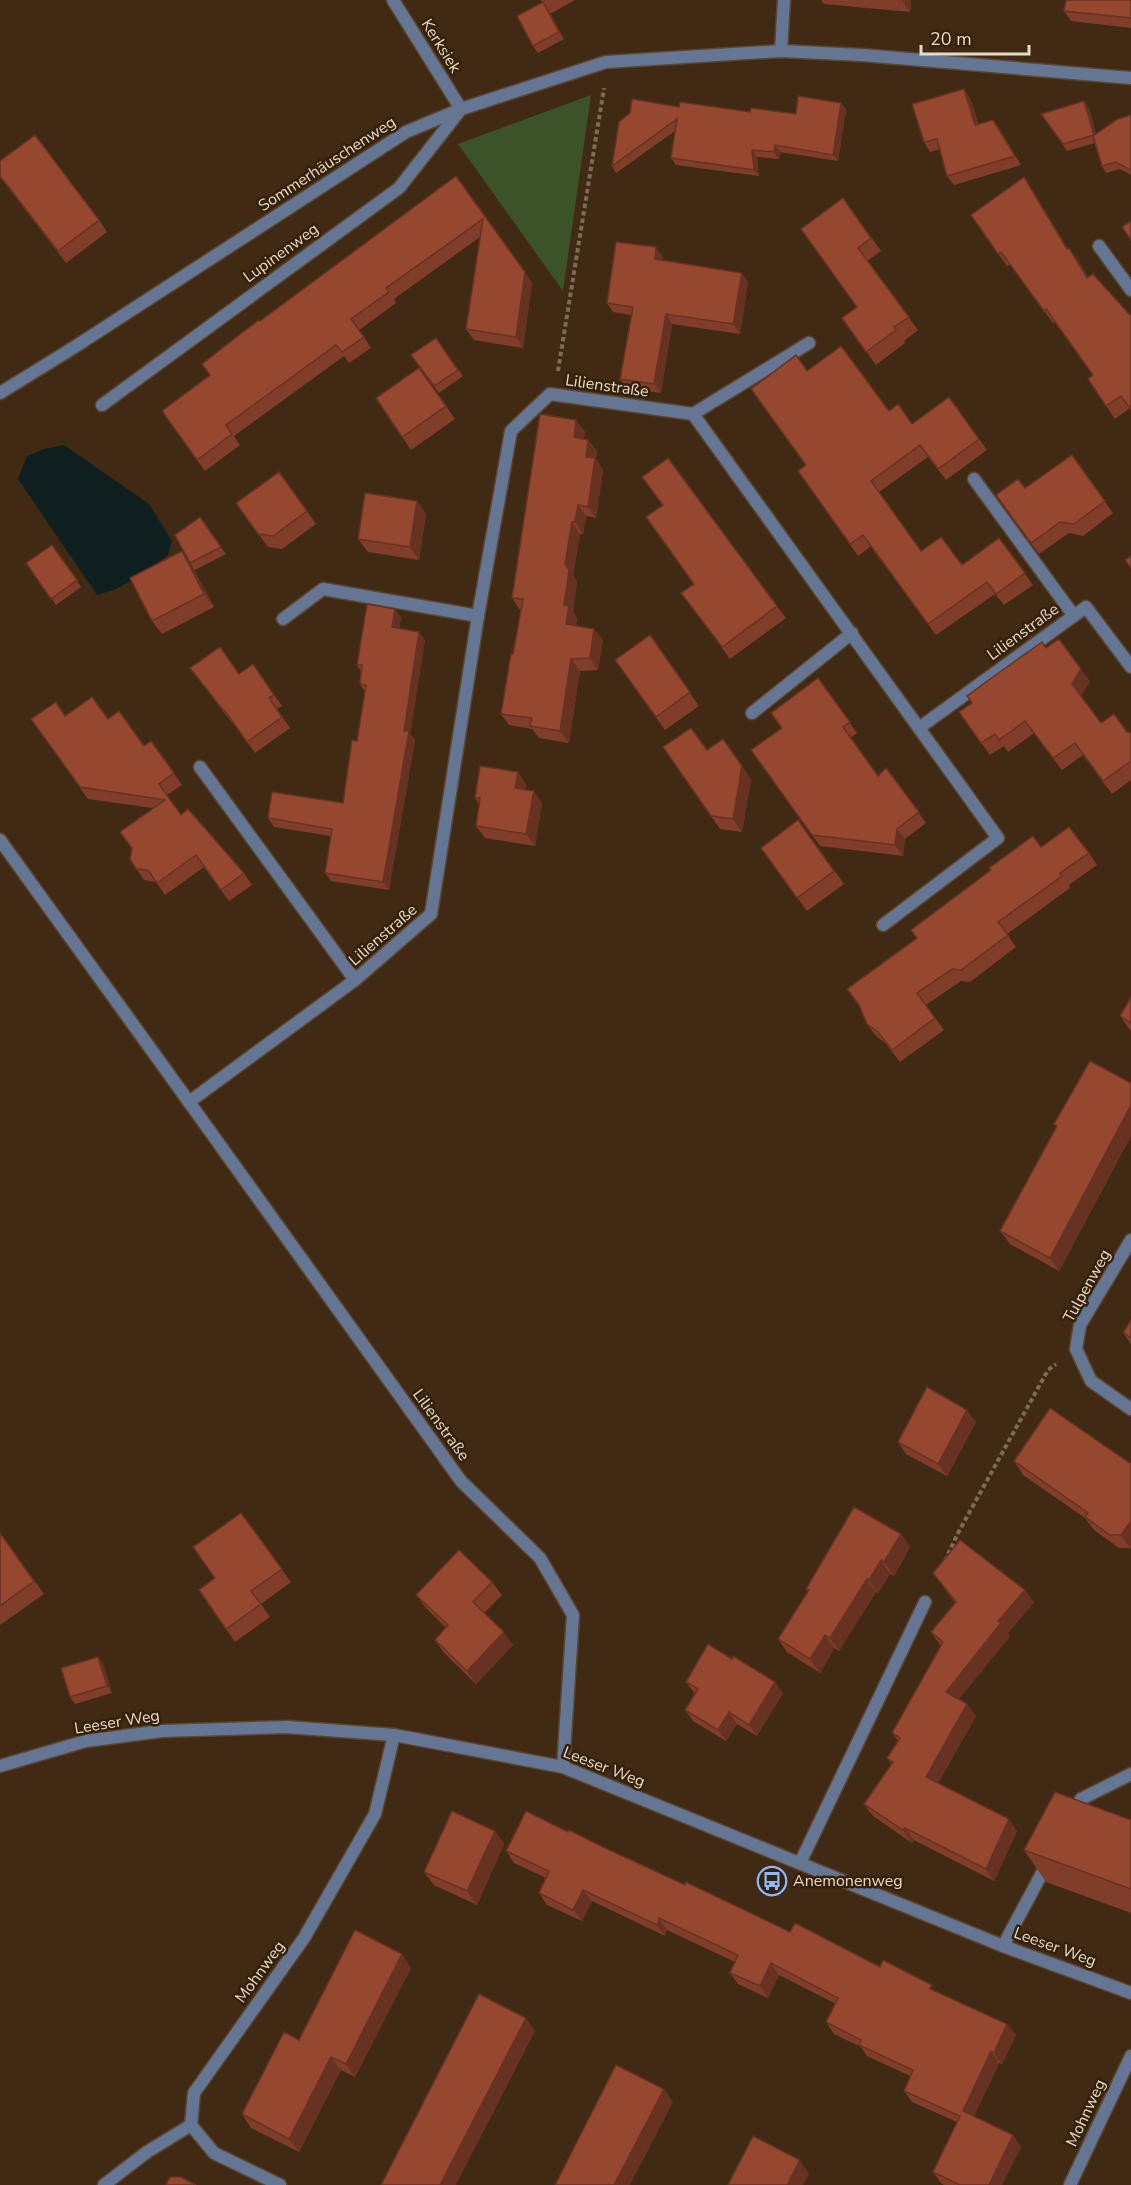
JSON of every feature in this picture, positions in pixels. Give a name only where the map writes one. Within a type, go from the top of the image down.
[{"type":"street","name":"Kerksiek","points":[[393,0],[461,109]]},
{"type":"street","points":[[781,51],[784,0]]},
{"type":"street","name":"Sommerhäuschenweg","points":[[0,393],[406,132],[461,109],[606,62],[781,51],[862,55],[1131,78]]},
{"type":"street","name":"Lupinenweg","points":[[102,405],[399,188],[461,109]]},
{"type":"street","points":[[1099,246],[1131,290]]},
{"type":"street","points":[[809,344],[693,414],[998,838],[883,925]]},
{"type":"street","name":"Lilienstraße","points":[[563,1767],[573,1615],[540,1558],[461,1481],[189,1102],[355,980],[431,914],[478,616],[511,431],[550,394],[693,414]]},
{"type":"street","points":[[974,479],[1074,616]]},
{"type":"street","points":[[283,619],[323,589],[478,616]]},
{"type":"street","name":"Lilienstraße","points":[[919,728],[1086,607],[1131,667]]},
{"type":"street","points":[[752,713],[852,633]]},
{"type":"street","points":[[200,767],[355,980]]},
{"type":"street","points":[[0,840],[189,1102]]},
{"type":"street","name":"Tulpenweg","points":[[1076,1349],[1080,1325],[1131,1240]]},
{"type":"street","points":[[1076,1349],[1091,1381],[1131,1409]]},
{"type":"street","points":[[800,1863],[925,1602]]},
{"type":"street","name":"Leeser Weg","points":[[0,1766],[86,1741],[162,1731],[287,1727],[394,1734],[563,1767],[1004,1946],[1131,1993]]},
{"type":"street","name":"Mohnweg","points":[[191,2125],[194,2093],[304,1938],[375,1814],[394,1734]]},
{"type":"street","points":[[1065,1831],[1081,1799],[1131,1774]]},
{"type":"street","points":[[1004,1946],[1053,1852]]},
{"type":"street","name":"Mohnweg","points":[[1070,2185],[1131,2056]]},
{"type":"street","points":[[104,2185],[147,2152],[191,2125],[214,2153],[280,2185]]},
{"type":"path","points":[[550,394],[561,364],[603,96],[606,62]]},
{"type":"path","points":[[944,1562],[1048,1370],[1076,1349]]},
{"type":"green space","points":[[591,95],[563,291],[458,144]]},
{"type":"shaded area","points":[[64,445],[149,504],[172,541],[168,555],[142,575],[116,589],[97,595],[18,479],[27,456],[44,449]]},
{"type":"building","points":[[1066,0],[1131,0],[1131,18],[1064,11]]},
{"type":"building","points":[[543,2],[559,32],[533,46],[517,16]]},
{"type":"building","points":[[964,89],[975,125],[993,120],[1015,156],[947,176],[937,139],[924,142],[912,104]]},
{"type":"building","points":[[798,96],[841,103],[833,155],[775,145],[774,152],[752,150],[754,170],[671,158],[677,119],[612,166],[619,122],[630,113],[632,99],[679,107],[680,102],[750,112],[751,108],[796,114]]},
{"type":"building","points":[[1084,101],[1094,135],[1063,144],[1041,114]]},
{"type":"building","points":[[1131,115],[1131,170],[1116,162],[1102,166],[1093,136],[1118,119]]},
{"type":"building","points":[[35,135],[99,220],[58,251],[0,176],[0,161]]},
{"type":"building","points":[[456,176],[525,272],[516,337],[466,329],[483,219],[386,288],[389,292],[351,319],[364,337],[342,352],[336,345],[226,425],[232,434],[197,460],[162,411],[210,375],[202,364]]},
{"type":"building","points":[[1024,177],[1087,278],[1093,274],[1131,316],[1131,409],[1121,396],[1106,406],[1088,379],[1093,375],[1046,309],[1044,311],[1001,252],[998,254],[971,215]]},
{"type":"building","points":[[843,198],[871,238],[858,248],[909,317],[894,327],[896,330],[866,352],[842,318],[857,307],[801,229]]},
{"type":"building","points":[[1131,221],[1131,240],[1122,227]]},
{"type":"building","points":[[616,242],[656,247],[655,259],[742,273],[733,324],[666,314],[654,384],[620,379],[633,307],[607,303]]},
{"type":"building","points":[[436,338],[458,370],[434,386],[411,355]]},
{"type":"building","points":[[841,346],[889,411],[898,404],[912,424],[949,397],[979,439],[938,469],[920,445],[871,481],[921,551],[941,537],[962,565],[999,538],[1025,573],[996,594],[987,582],[928,624],[863,535],[850,544],[798,471],[806,465],[751,389],[796,355],[807,371]]},
{"type":"building","points":[[419,368],[446,406],[402,437],[376,398]]},
{"type":"building","points":[[540,414],[576,420],[574,437],[588,440],[586,457],[595,458],[588,507],[578,505],[575,522],[572,522],[565,564],[569,570],[564,605],[569,606],[566,624],[594,629],[590,658],[571,659],[560,731],[530,726],[532,718],[501,714],[523,599],[512,598]]},
{"type":"building","points":[[1072,455],[1105,501],[1074,524],[1060,522],[1031,543],[996,495],[1018,479],[1025,488]]},
{"type":"building","points":[[668,458],[777,606],[722,647],[681,593],[694,584],[646,517],[663,505],[642,477]]},
{"type":"building","points":[[279,472],[307,511],[273,536],[258,534],[236,503]]},
{"type":"building","points":[[365,493],[417,501],[410,547],[358,539]]},
{"type":"building","points":[[200,517],[221,547],[190,563],[175,535]]},
{"type":"building","points":[[52,545],[77,580],[51,599],[26,563]]},
{"type":"building","points":[[182,551],[204,594],[152,621],[130,578]]},
{"type":"building","points":[[1131,556],[1131,568],[1125,560]]},
{"type":"building","points":[[367,604],[395,609],[392,627],[419,632],[404,731],[409,731],[383,882],[325,873],[332,829],[268,818],[272,792],[343,803],[352,740],[357,741],[366,685],[360,684],[362,665],[357,665]]},
{"type":"building","points":[[650,635],[690,692],[656,717],[615,660]]},
{"type":"building","points":[[1059,639],[1081,669],[1072,684],[1101,723],[1114,714],[1127,732],[1131,733],[1131,761],[1103,781],[1075,743],[1053,758],[1025,721],[999,740],[995,734],[981,743],[959,712],[972,703],[967,696],[1042,642],[1046,648]]},
{"type":"building","points":[[220,647],[239,674],[253,664],[274,695],[269,698],[282,717],[247,742],[190,668]]},
{"type":"building","points":[[818,678],[850,722],[843,727],[878,776],[886,768],[919,812],[897,829],[895,845],[812,835],[751,750],[782,728],[771,713]]},
{"type":"building","points":[[92,697],[108,719],[119,711],[144,746],[151,741],[174,773],[159,784],[181,815],[188,809],[244,873],[221,890],[196,855],[157,883],[148,870],[136,869],[130,859],[132,848],[120,832],[165,800],[80,787],[31,719],[56,702],[65,716]]},
{"type":"building","points":[[691,728],[707,750],[723,739],[742,766],[733,819],[711,816],[663,747]]},
{"type":"building","points":[[480,766],[518,772],[515,788],[534,791],[526,834],[476,826],[480,798],[475,798]]},
{"type":"building","points":[[798,820],[834,871],[797,898],[761,848]]},
{"type":"building","points":[[1069,827],[1089,853],[1060,873],[1062,876],[998,922],[1008,935],[961,970],[952,969],[917,993],[935,1018],[892,1050],[878,1032],[867,1024],[859,1005],[847,989],[917,938],[911,930],[991,870],[989,868],[1033,836],[1041,847]]},
{"type":"building","points":[[1131,997],[1131,1023],[1120,1016]]},
{"type":"building","points":[[1090,1061],[1131,1083],[1131,1105],[1050,1258],[1000,1231],[1057,1126],[1054,1124]]},
{"type":"building","points":[[1131,1320],[1131,1338],[1123,1333]]},
{"type":"building","points":[[927,1387],[967,1410],[938,1464],[898,1442]]},
{"type":"building","points":[[1050,1408],[1131,1464],[1131,1521],[1121,1535],[1110,1535],[1085,1517],[1088,1513],[1014,1461]]},
{"type":"building","points":[[854,1507],[901,1534],[884,1562],[881,1560],[869,1580],[867,1579],[830,1638],[825,1635],[810,1659],[778,1639],[809,1590],[806,1589]]},
{"type":"building","points":[[241,1513],[282,1569],[251,1591],[261,1604],[226,1629],[199,1590],[215,1578],[193,1547]]},
{"type":"building","points":[[0,1533],[34,1581],[0,1606]]},
{"type":"building","points":[[960,1540],[1025,1590],[998,1621],[1001,1623],[946,1692],[967,1704],[926,1777],[1009,1819],[986,1869],[905,1828],[903,1830],[864,1804],[893,1762],[887,1758],[900,1738],[892,1733],[943,1642],[931,1632],[956,1602],[933,1573]]},
{"type":"building","points":[[459,1550],[492,1582],[473,1602],[504,1632],[467,1671],[435,1640],[448,1625],[416,1595]]},
{"type":"building","points":[[708,1644],[732,1659],[733,1656],[775,1682],[749,1725],[729,1712],[718,1730],[685,1710],[698,1689],[686,1682]]},
{"type":"building","points":[[98,1657],[107,1686],[70,1697],[61,1668]]},
{"type":"building","points":[[1055,1792],[1131,1820],[1131,1889],[1024,1850]]},
{"type":"building","points":[[452,1811],[495,1831],[467,1891],[424,1872]]},
{"type":"building","points":[[526,1811],[685,1885],[686,1882],[790,1932],[795,1923],[880,1967],[883,1960],[932,1985],[930,1989],[1007,2024],[994,2053],[991,2051],[963,2111],[1013,2135],[989,2185],[960,2185],[933,2172],[960,2116],[904,2091],[913,2070],[859,2045],[861,2040],[826,2022],[838,1998],[771,1963],[760,1986],[730,1973],[738,1955],[659,1918],[657,1925],[583,1890],[573,1910],[539,1893],[549,1871],[506,1851]]},
{"type":"building","points":[[355,1930],[402,1954],[346,2064],[331,2057],[289,2139],[242,2114],[284,2032],[299,2040]]},
{"type":"building","points":[[479,1994],[526,2018],[440,2185],[381,2185]]},
{"type":"building","points":[[616,2065],[664,2089],[614,2185],[555,2185]]},
{"type":"building","points":[[753,2136],[800,2160],[787,2185],[728,2185]]},
{"type":"building","points":[[170,2177],[181,2177],[196,2185],[166,2185]]},
{"type":"place","name":"Anemonenweg","points":[[772,1881]]}]
